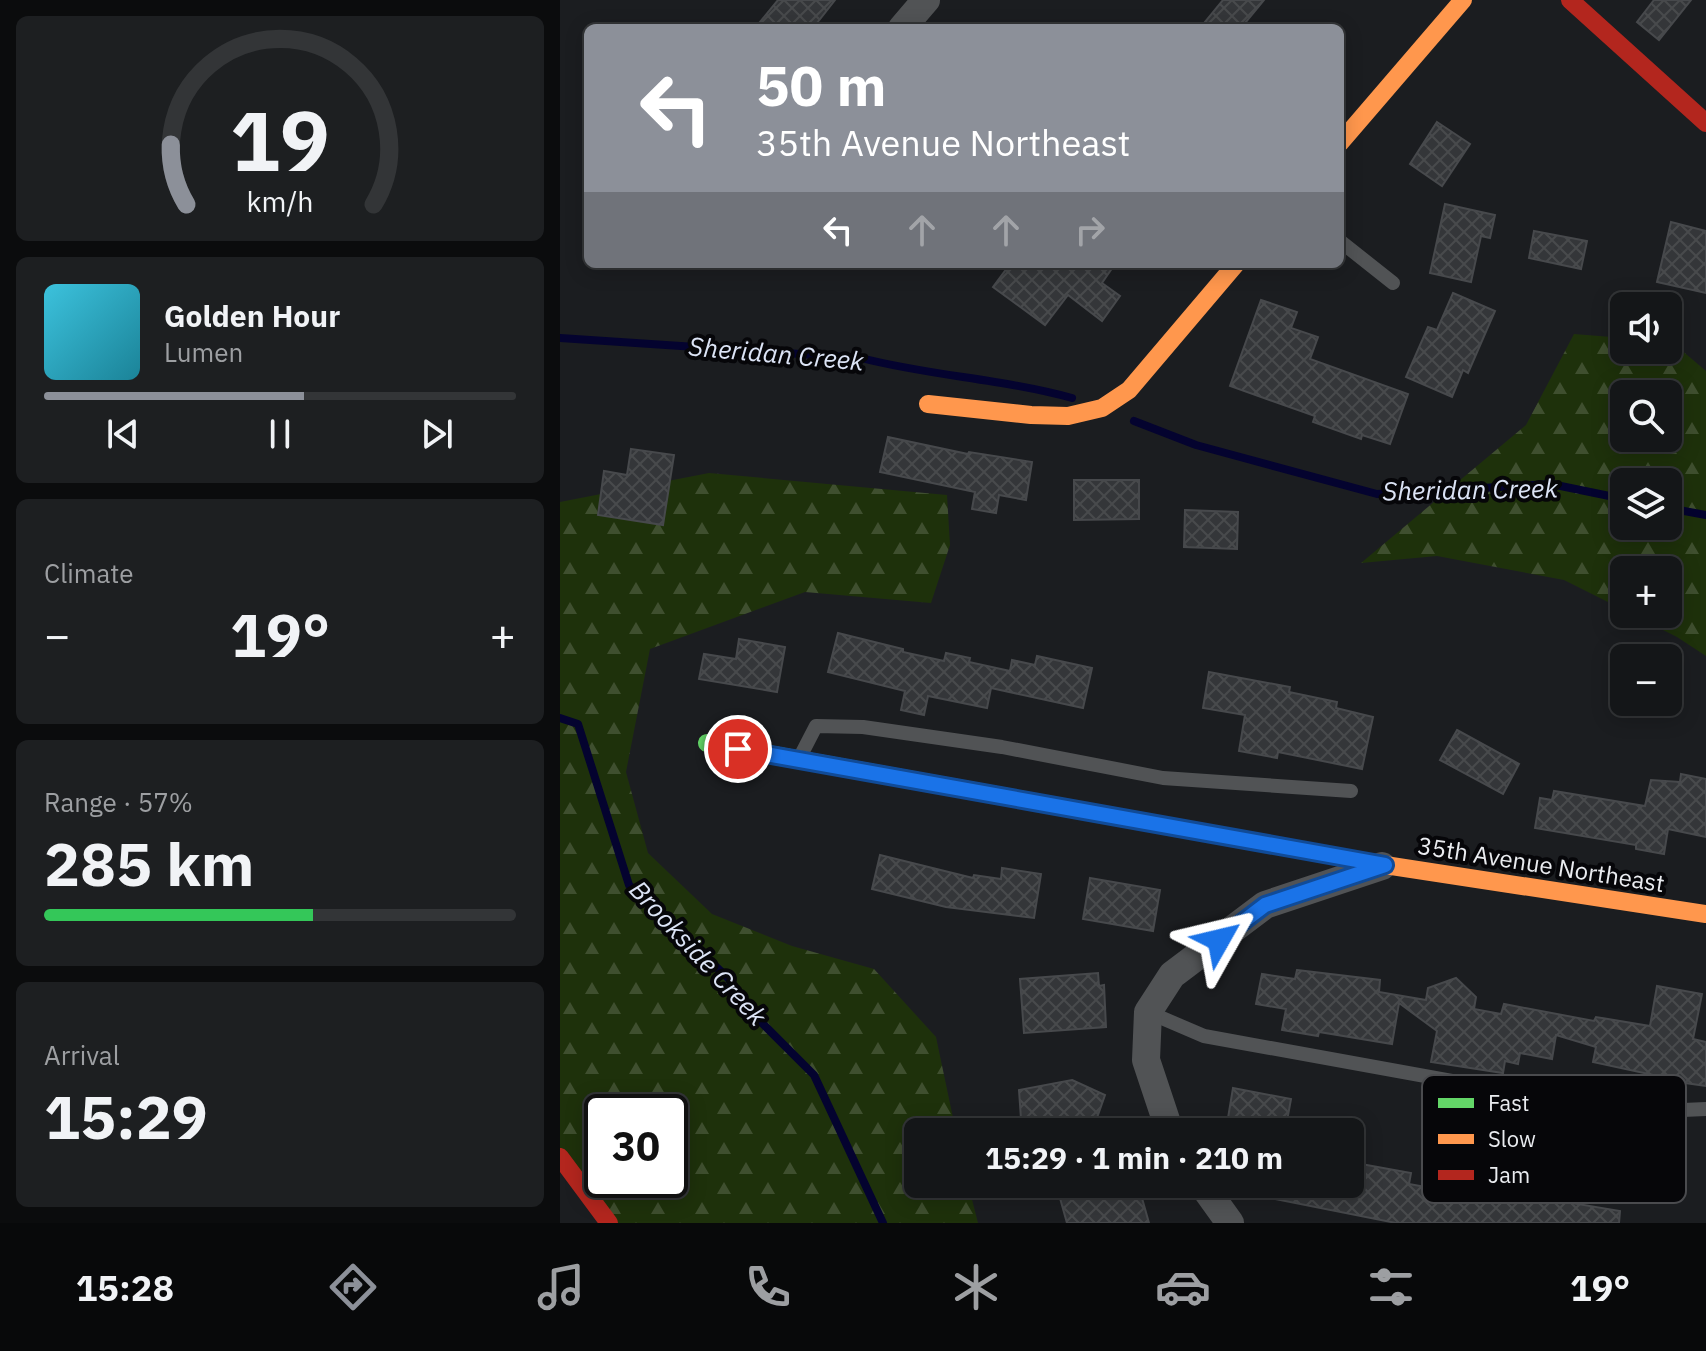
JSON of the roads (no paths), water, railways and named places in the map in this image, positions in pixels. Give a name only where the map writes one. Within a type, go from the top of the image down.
[{"type":"street","points":[[905,24],[926,0]]},
{"type":"street","points":[[1344,138],[1463,0]]},
{"type":"street","points":[[1570,0],[1706,123]]},
{"type":"street","points":[[928,404],[1068,416],[1102,408],[1129,390],[1233,268]]},
{"type":"street","name":"35th Avenue Northeast","points":[[707,743],[1385,865],[1706,914]]},
{"type":"street","points":[[1165,1118],[1146,1060],[1148,1012],[1172,975],[1265,905],[1385,865]]},
{"type":"street","points":[[560,1157],[609,1223]]},
{"type":"lane","points":[[1344,244],[1393,283]]},
{"type":"lane","points":[[799,759],[816,726],[863,727],[1002,747],[1163,778],[1351,791]]},
{"type":"lane","points":[[1148,1012],[1204,1036],[1422,1076]]},
{"type":"lane","points":[[1686,1110],[1706,1109]]},
{"type":"waterway","name":"Sheridan Creek","points":[[560,338],[861,358],[1072,398]]},
{"type":"waterway","name":"Sheridan Creek","points":[[1134,421],[1196,445],[1377,494],[1551,484],[1610,496]]},
{"type":"waterway","name":"Sheridan Creek","points":[[1682,511],[1706,515]]},
{"type":"waterway","name":"Brookside Creek","points":[[560,718],[578,724],[629,885],[728,978],[753,1014],[814,1075],[883,1223]]}]
